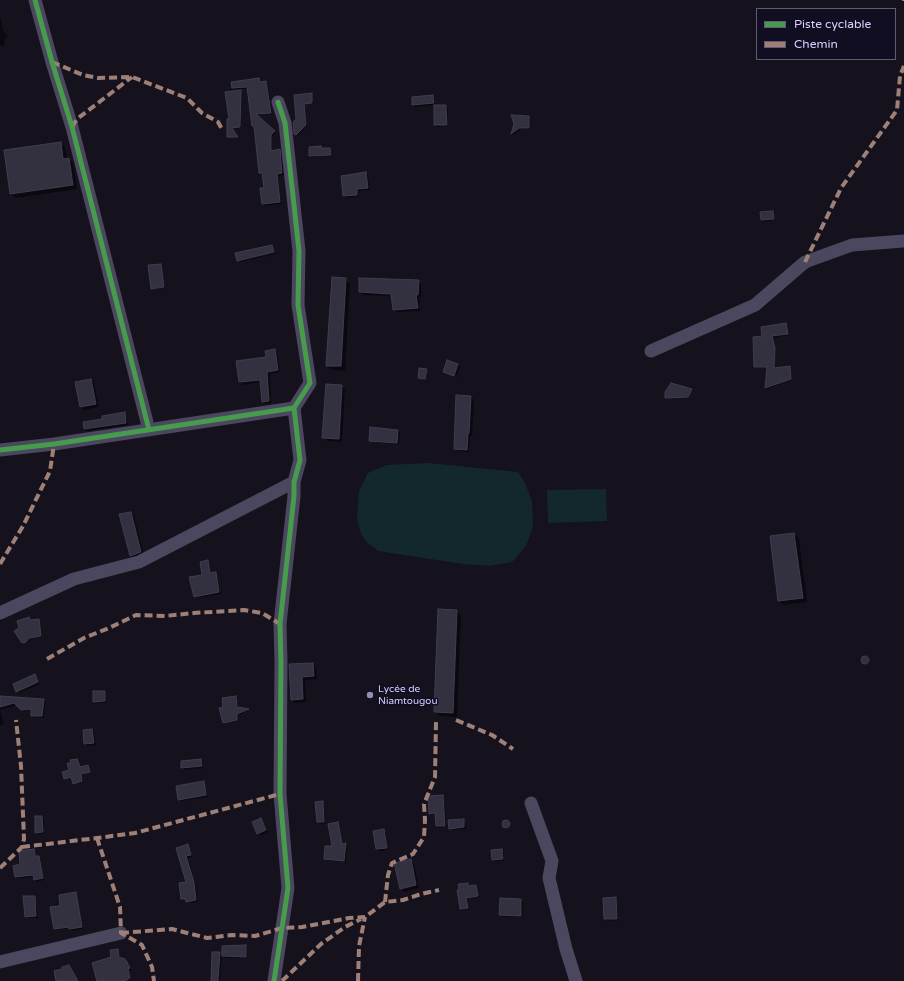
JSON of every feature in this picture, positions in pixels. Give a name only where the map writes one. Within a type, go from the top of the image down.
[{"type":"street","points":[[35,0],[72,127],[149,430]]},
{"type":"street","points":[[274,981],[288,888],[280,794],[280,624],[294,496],[294,482],[300,460],[294,408],[310,383],[298,304],[299,251],[285,123],[278,102]]},
{"type":"street","points":[[652,351],[755,305],[805,262],[852,245],[904,241]]},
{"type":"street","points":[[0,450],[54,444],[232,419],[294,408]]},
{"type":"street","points":[[0,613],[74,579],[139,562],[294,482]]},
{"type":"street","points":[[531,803],[552,861],[549,878],[566,949],[576,981]]},
{"type":"street","points":[[0,962],[121,933]]},
{"type":"green space","points":[[428,463],[518,472],[525,483],[532,501],[533,527],[526,546],[512,562],[490,566],[463,564],[378,551],[367,542],[361,534],[357,518],[359,491],[368,473],[386,465]]},
{"type":"green space","points":[[606,489],[607,521],[548,523],[547,490]]},
{"type":"building","points":[[259,78],[260,82],[266,81],[271,113],[256,114],[275,131],[271,135],[271,151],[280,149],[282,173],[277,174],[280,202],[262,204],[260,188],[264,188],[262,173],[259,173],[254,126],[252,126],[247,87],[232,88],[231,82]]},
{"type":"building","points":[[241,90],[240,127],[232,128],[238,137],[227,137],[227,119],[229,119],[225,92]]},
{"type":"building","points":[[312,93],[312,103],[304,104],[306,125],[296,135],[294,134],[293,122],[296,119],[294,95]]},
{"type":"building","points":[[433,95],[434,103],[412,105],[412,97]]},
{"type":"building","points":[[434,105],[446,105],[447,125],[434,125]]},
{"type":"building","points":[[511,115],[529,116],[529,128],[519,128],[511,134],[514,124]]},
{"type":"building","points":[[61,142],[63,159],[69,158],[73,185],[10,194],[4,150]]},
{"type":"building","points":[[321,146],[321,148],[330,148],[331,155],[309,156],[309,147]]},
{"type":"building","points":[[366,172],[368,188],[357,189],[357,195],[343,196],[341,176]]},
{"type":"building","points":[[773,211],[774,219],[761,220],[760,212]]},
{"type":"building","points":[[272,245],[274,252],[237,261],[235,253]]},
{"type":"building","points":[[161,264],[164,287],[151,289],[148,265]]},
{"type":"building","points":[[332,277],[346,278],[341,366],[326,366]]},
{"type":"building","points":[[359,278],[419,280],[418,295],[416,295],[418,308],[393,310],[391,294],[359,292]]},
{"type":"building","points":[[786,323],[788,334],[772,336],[775,348],[774,368],[790,366],[791,379],[765,388],[767,367],[754,367],[753,337],[762,336],[761,327]]},
{"type":"building","points":[[275,349],[278,370],[267,372],[269,401],[262,402],[260,380],[239,382],[236,361],[266,357],[265,351]]},
{"type":"building","points":[[447,360],[458,364],[454,376],[443,372]]},
{"type":"building","points":[[419,368],[427,369],[425,379],[418,378]]},
{"type":"building","points":[[91,379],[96,404],[80,407],[75,382]]},
{"type":"building","points":[[671,383],[692,389],[688,397],[665,398],[665,392]]},
{"type":"building","points":[[326,384],[342,385],[339,439],[322,438]]},
{"type":"building","points":[[456,395],[471,396],[467,450],[454,449]]},
{"type":"building","points":[[125,412],[126,423],[84,429],[83,422],[102,419],[102,416]]},
{"type":"building","points":[[370,427],[398,430],[397,443],[369,441]]},
{"type":"building","points":[[131,512],[141,552],[130,556],[119,514]]},
{"type":"building","points":[[794,533],[803,598],[778,601],[770,536]]},
{"type":"building","points":[[208,560],[210,573],[216,572],[219,592],[194,597],[189,577],[202,575],[200,562]]},
{"type":"building","points":[[438,609],[457,610],[453,713],[434,712]]},
{"type":"building","points":[[29,617],[30,620],[39,619],[41,636],[29,638],[26,642],[22,643],[14,631],[19,628],[17,621]]},
{"type":"building","points":[[863,656],[867,656],[869,660],[867,664],[863,664],[861,662],[861,658]]},
{"type":"building","points":[[313,663],[314,676],[302,677],[303,699],[291,700],[289,664]]},
{"type":"building","points":[[35,674],[38,682],[16,692],[13,684]]},
{"type":"building","points":[[93,691],[105,691],[105,701],[93,702]]},
{"type":"building","points":[[0,696],[44,699],[42,716],[31,716],[31,709],[21,710],[14,703],[0,707]]},
{"type":"building","points":[[236,696],[237,707],[249,709],[237,714],[237,720],[223,723],[219,708],[223,707],[222,698]]},
{"type":"building","points":[[92,729],[94,743],[84,744],[83,730]]},
{"type":"building","points":[[77,759],[80,767],[88,765],[90,772],[81,774],[82,781],[73,784],[71,777],[64,779],[62,772],[69,770],[67,763],[71,763],[70,760]]},
{"type":"building","points":[[201,759],[202,766],[181,768],[181,761]]},
{"type":"building","points":[[204,781],[206,795],[178,800],[176,786]]},
{"type":"building","points":[[443,795],[445,826],[436,826],[435,813],[429,814],[428,796]]},
{"type":"building","points":[[323,801],[324,822],[317,822],[315,802]]},
{"type":"building","points":[[35,816],[42,816],[43,832],[35,833]]},
{"type":"building","points":[[261,818],[266,830],[257,834],[252,822]]},
{"type":"building","points":[[464,819],[464,827],[449,829],[448,820]]},
{"type":"building","points":[[504,820],[508,820],[510,824],[508,828],[504,828],[502,826],[502,822]]},
{"type":"building","points":[[338,822],[342,844],[346,843],[344,861],[324,859],[325,846],[332,846],[328,824]]},
{"type":"building","points":[[384,829],[387,848],[376,849],[373,831]]},
{"type":"building","points":[[188,844],[191,855],[186,856],[194,882],[196,900],[186,902],[185,899],[181,899],[179,883],[186,882],[176,848]]},
{"type":"building","points":[[34,849],[35,856],[39,856],[43,878],[34,880],[33,875],[15,877],[13,866],[20,864],[19,851]]},
{"type":"building","points":[[502,849],[503,859],[492,860],[491,850]]},
{"type":"building","points":[[411,859],[416,885],[400,889],[394,863]]},
{"type":"building","points":[[468,883],[468,886],[476,885],[478,896],[466,898],[468,908],[460,909],[457,890],[459,890],[458,884]]},
{"type":"building","points":[[76,892],[82,927],[54,929],[50,907],[60,906],[59,895]]},
{"type":"building","points":[[23,896],[35,896],[36,916],[25,917]]},
{"type":"building","points":[[616,897],[617,919],[604,919],[603,898]]},
{"type":"building","points":[[500,898],[521,899],[521,916],[499,915]]},
{"type":"building","points":[[246,945],[246,957],[222,956],[222,946]]},
{"type":"building","points":[[118,949],[119,957],[125,959],[130,968],[128,969],[130,978],[125,981],[97,981],[92,963],[111,957],[110,950]]},
{"type":"building","points":[[212,952],[220,952],[218,981],[211,981]]},
{"type":"building","points":[[69,965],[78,981],[56,981],[54,971]]},
{"type":"marked path","points":[[52,62],[83,75],[98,78],[132,77],[187,98],[202,113],[218,122],[223,131]]},
{"type":"marked path","points":[[805,262],[841,188],[897,110],[900,76],[904,66]]},
{"type":"marked path","points":[[72,127],[77,119],[132,77]]},
{"type":"marked path","points":[[0,564],[23,526],[50,471],[54,444]]},
{"type":"marked path","points":[[47,659],[84,638],[136,615],[165,616],[244,610],[262,613],[280,624]]},
{"type":"marked path","points":[[0,868],[22,847],[24,839],[21,766],[16,720]]},
{"type":"marked path","points":[[456,720],[492,735],[513,749]]},
{"type":"marked path","points":[[385,902],[388,875],[392,863],[413,854],[424,837],[424,804],[435,777],[436,722]]},
{"type":"marked path","points":[[22,847],[135,833],[280,794]]},
{"type":"marked path","points":[[97,838],[120,907],[121,933],[142,945],[152,967],[154,981]]},
{"type":"marked path","points":[[121,933],[172,929],[207,938],[232,935],[255,936],[282,928],[302,927],[349,918],[365,917],[385,902],[403,900],[439,890]]},
{"type":"marked path","points":[[358,981],[359,946],[365,917]]},
{"type":"marked path","points":[[282,981],[321,944],[345,927],[361,919]]},
{"type":"cycle path","points":[[35,0],[72,127],[149,430]]},
{"type":"cycle path","points":[[0,450],[54,444],[294,408],[310,383],[298,305],[299,251],[285,123],[278,102]]},
{"type":"cycle path","points":[[274,981],[288,888],[280,794],[280,624],[294,496],[294,482],[300,460],[294,408]]},
{"type":"place","name":"Lycée de Niamtougou","points":[[370,695]]}]
